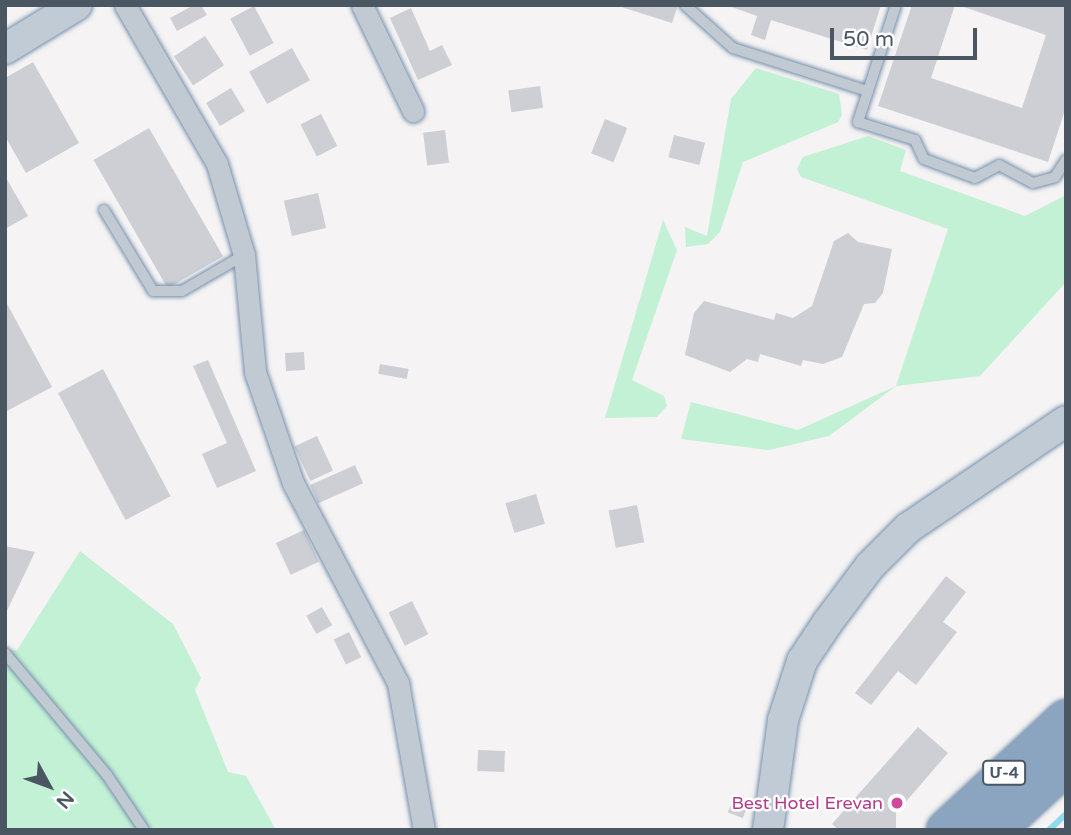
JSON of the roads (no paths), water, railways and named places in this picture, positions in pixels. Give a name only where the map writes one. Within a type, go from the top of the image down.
[{"type":"highway","name":"Մ-4","points":[[946,830],[1066,719]]},
{"type":"highway","name":"Մ-4","points":[[995,830],[1066,765]]},
{"type":"street","points":[[5,50],[77,5]]},
{"type":"street","points":[[125,5],[217,164],[244,254],[255,372],[293,483],[398,683],[424,830]]},
{"type":"street","points":[[362,5],[412,111]]},
{"type":"street","points":[[768,830],[783,720],[802,661],[828,622],[870,566],[908,528],[1066,421]]},
{"type":"lane","points":[[685,5],[733,48],[869,91]]},
{"type":"lane","points":[[896,5],[858,122],[915,140],[924,159],[975,178],[999,165],[1023,182],[1045,182],[1055,177],[1066,160]]},
{"type":"lane","points":[[104,209],[153,291],[182,291],[244,254]]},
{"type":"lane","points":[[5,653],[107,775],[144,830]]},
{"type":"waterway","points":[[1049,830],[1066,814]]},
{"type":"place","name":"Best Hotel Erevan","points":[[897,803]]}]
